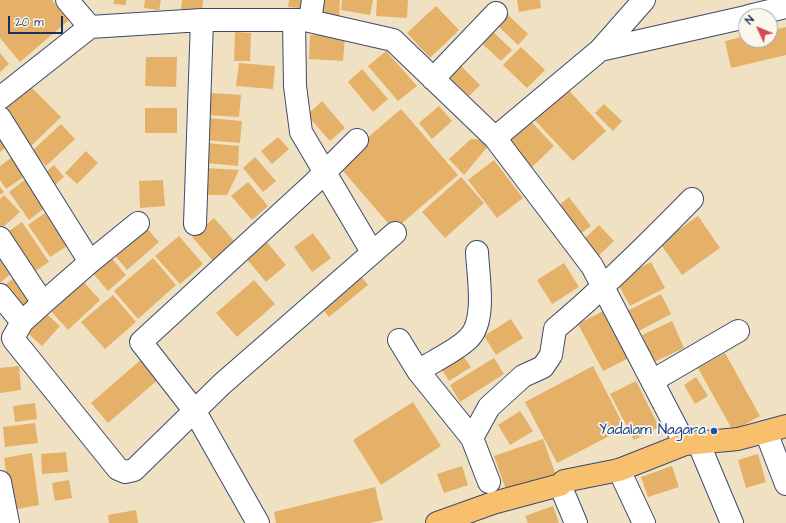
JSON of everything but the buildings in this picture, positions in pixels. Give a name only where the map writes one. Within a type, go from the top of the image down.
[{"type":"main road","points":[[437,523],[493,503],[560,485],[564,481],[619,470],[691,443],[738,439],[776,429]]},
{"type":"street","points":[[66,0],[90,27]]},
{"type":"street","points":[[313,0],[302,21],[295,86],[302,132],[324,173],[372,252]]},
{"type":"street","points":[[495,138],[600,50],[644,0]]},
{"type":"street","points":[[433,79],[496,13]]},
{"type":"street","points":[[600,50],[738,18]]},
{"type":"street","points":[[195,224],[202,20]]},
{"type":"street","points":[[0,98],[90,27],[202,20],[302,21],[392,40],[495,138],[592,266],[652,381],[691,443],[732,523]]},
{"type":"street","points":[[0,118],[90,262]]},
{"type":"street","points":[[258,523],[194,410],[141,342],[324,173],[357,140]]},
{"type":"street","points":[[472,438],[488,407],[523,376],[543,367],[551,354],[555,329],[603,286],[692,199]]},
{"type":"street","points":[[138,224],[90,262],[22,322],[13,338],[118,470],[125,472],[134,470],[194,410],[395,233]]},
{"type":"street","points":[[0,238],[43,303]]},
{"type":"street","points":[[418,371],[468,340],[476,329],[480,313],[477,252]]},
{"type":"street","points":[[0,295],[22,322]]},
{"type":"street","points":[[652,381],[738,331]]},
{"type":"street","points":[[399,340],[418,371],[472,438],[489,482]]},
{"type":"street","points":[[776,429],[786,484]]},
{"type":"street","points":[[619,470],[644,523]]},
{"type":"street","points":[[0,482],[8,523]]},
{"type":"street","points":[[560,485],[576,523]]},
{"type":"place","name":"Yadalam Nagara","points":[[714,431]]}]
